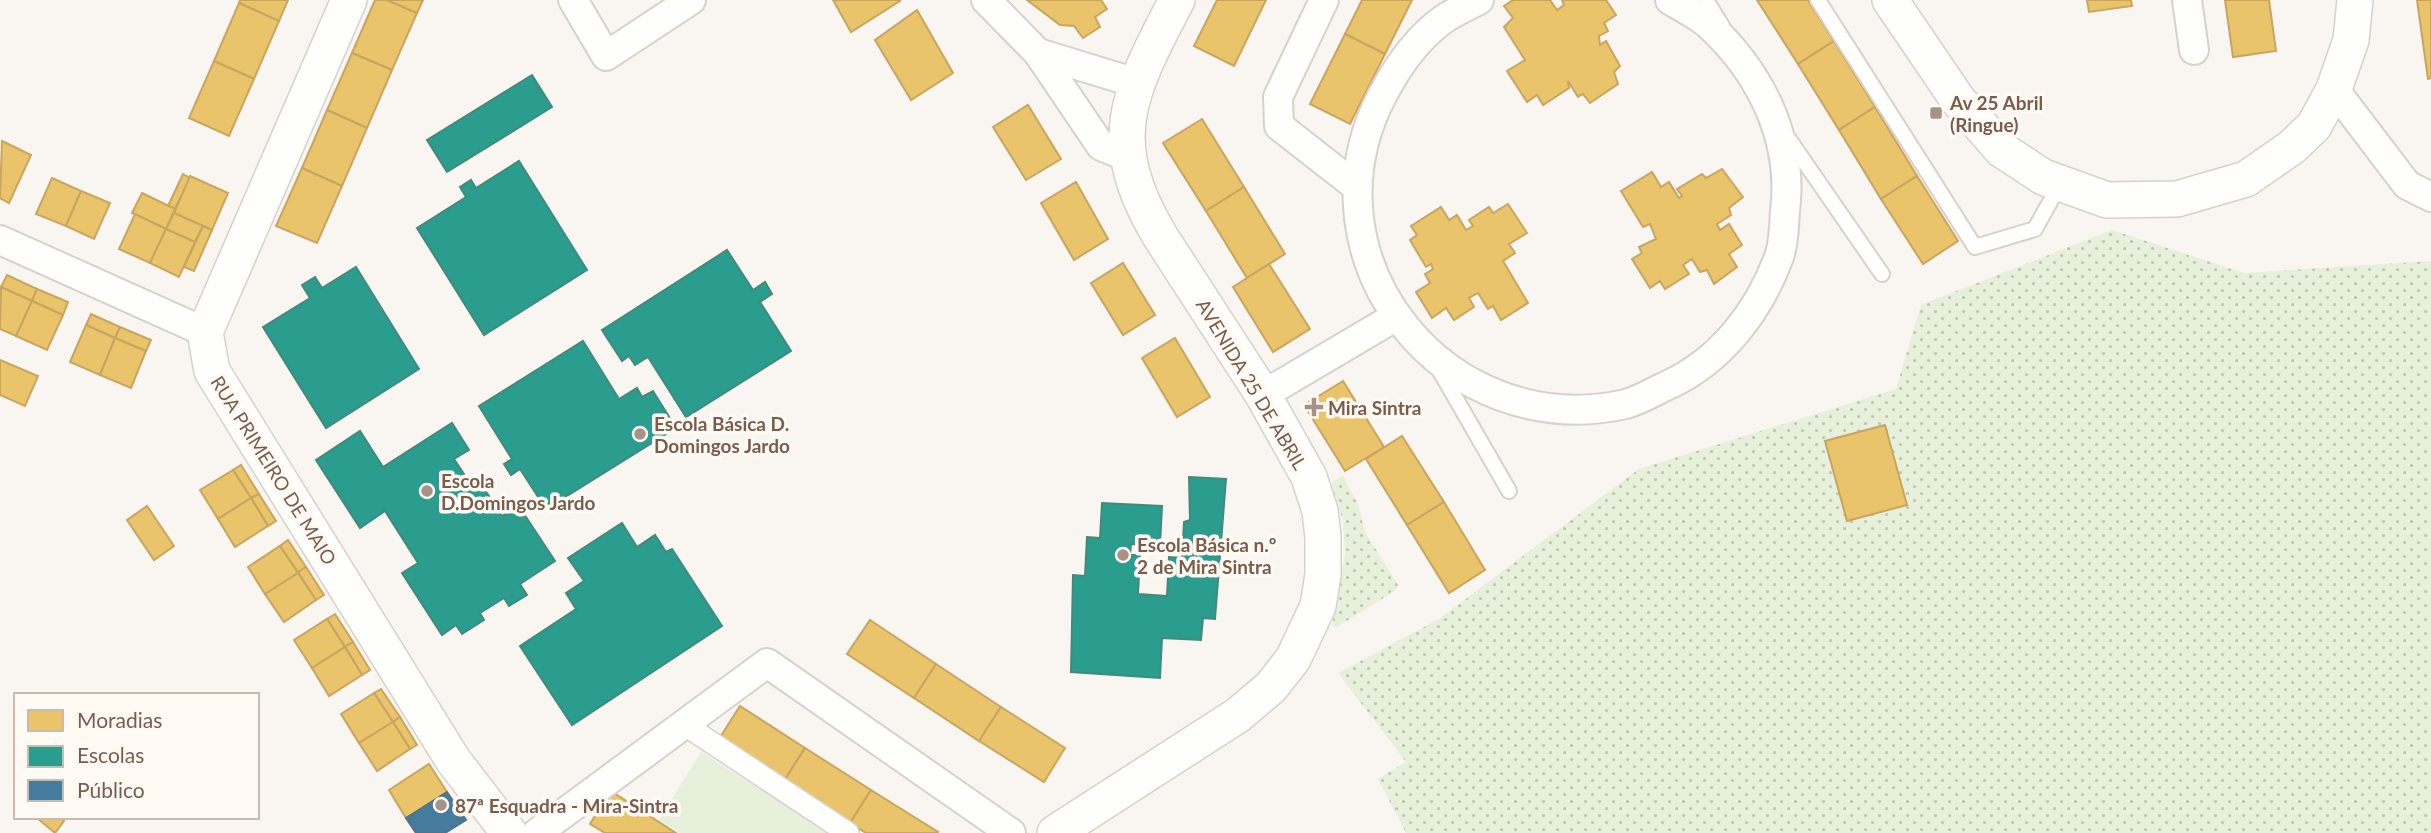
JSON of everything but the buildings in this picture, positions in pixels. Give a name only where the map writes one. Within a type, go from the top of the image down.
[{"type":"street","points":[[0,240],[205,332],[349,0]]},
{"type":"street","points":[[573,0],[606,56],[691,0]]},
{"type":"street","points":[[986,0],[1038,53],[1101,146],[1128,158]]},
{"type":"street","name":"AVENIDA 25 DE ABRIL","points":[[1055,833],[1238,715],[1271,687],[1293,659],[1308,632],[1318,606],[1323,575],[1320,510],[1295,449],[1143,208],[1132,180],[1128,158],[1127,116],[1136,83],[1177,0]]},
{"type":"street","points":[[1324,0],[1278,97],[1279,125],[1357,187]]},
{"type":"street","points":[[1479,0],[1443,20],[1398,66],[1368,123],[1357,187],[1366,255],[1395,317],[1433,359],[1476,387],[1525,405],[1577,410],[1628,403],[1695,373],[1747,321],[1780,255],[1789,182],[1777,122],[1749,68],[1708,24],[1670,0]]},
{"type":"street","points":[[1890,0],[1958,100],[2002,150],[2043,177],[2107,200],[2177,199],[2246,178],[2291,147],[2314,126],[2334,89],[2351,40],[2355,0]]},
{"type":"street","points":[[2187,0],[2194,50]]},
{"type":"street","points":[[1038,53],[1136,83]]},
{"type":"street","points":[[2334,89],[2407,185],[2431,197]]},
{"type":"street","points":[[1263,395],[1395,317]]},
{"type":"street","name":"RUA PRIMEIRO DE MAIO","points":[[205,332],[212,371],[453,760],[513,832]]},
{"type":"street","points":[[513,832],[682,723],[766,663],[1011,833]]},
{"type":"street","points":[[682,723],[848,833]]},
{"type":"lane","points":[[1706,0],[1749,68]]},
{"type":"lane","points":[[1818,0],[1975,247],[2035,229],[2060,184]]},
{"type":"lane","points":[[1777,122],[1882,274]]},
{"type":"lane","points":[[1433,359],[1509,491]]},
{"type":"green space","points":[[2112,230],[2244,273],[2431,261],[2431,833],[1406,833],[1378,779],[1406,762],[1338,673],[1439,619],[1639,469],[1896,389],[1921,305]]},
{"type":"green space","points":[[1343,476],[1358,504],[1365,532],[1398,585],[1396,590],[1337,627],[1332,626],[1345,554],[1343,521],[1331,483]]},
{"type":"green space","points":[[701,752],[829,833],[680,833],[659,820]]},
{"type":"place","name":"Av 25 Abril (Ringue)","points":[[1936,113]]},
{"type":"place","name":"Mira Sintra","points":[[1314,407]]},
{"type":"place","name":"Escola Básica D. Domingos Jardo","points":[[640,434]]},
{"type":"place","name":"Escola D.Domingos Jardo","points":[[427,491]]},
{"type":"place","name":"Escola Básica n.º 2 de Mira Sintra","points":[[1123,555]]},
{"type":"place","name":"87ª Esquadra - Mira-Sintra","points":[[441,805]]}]
